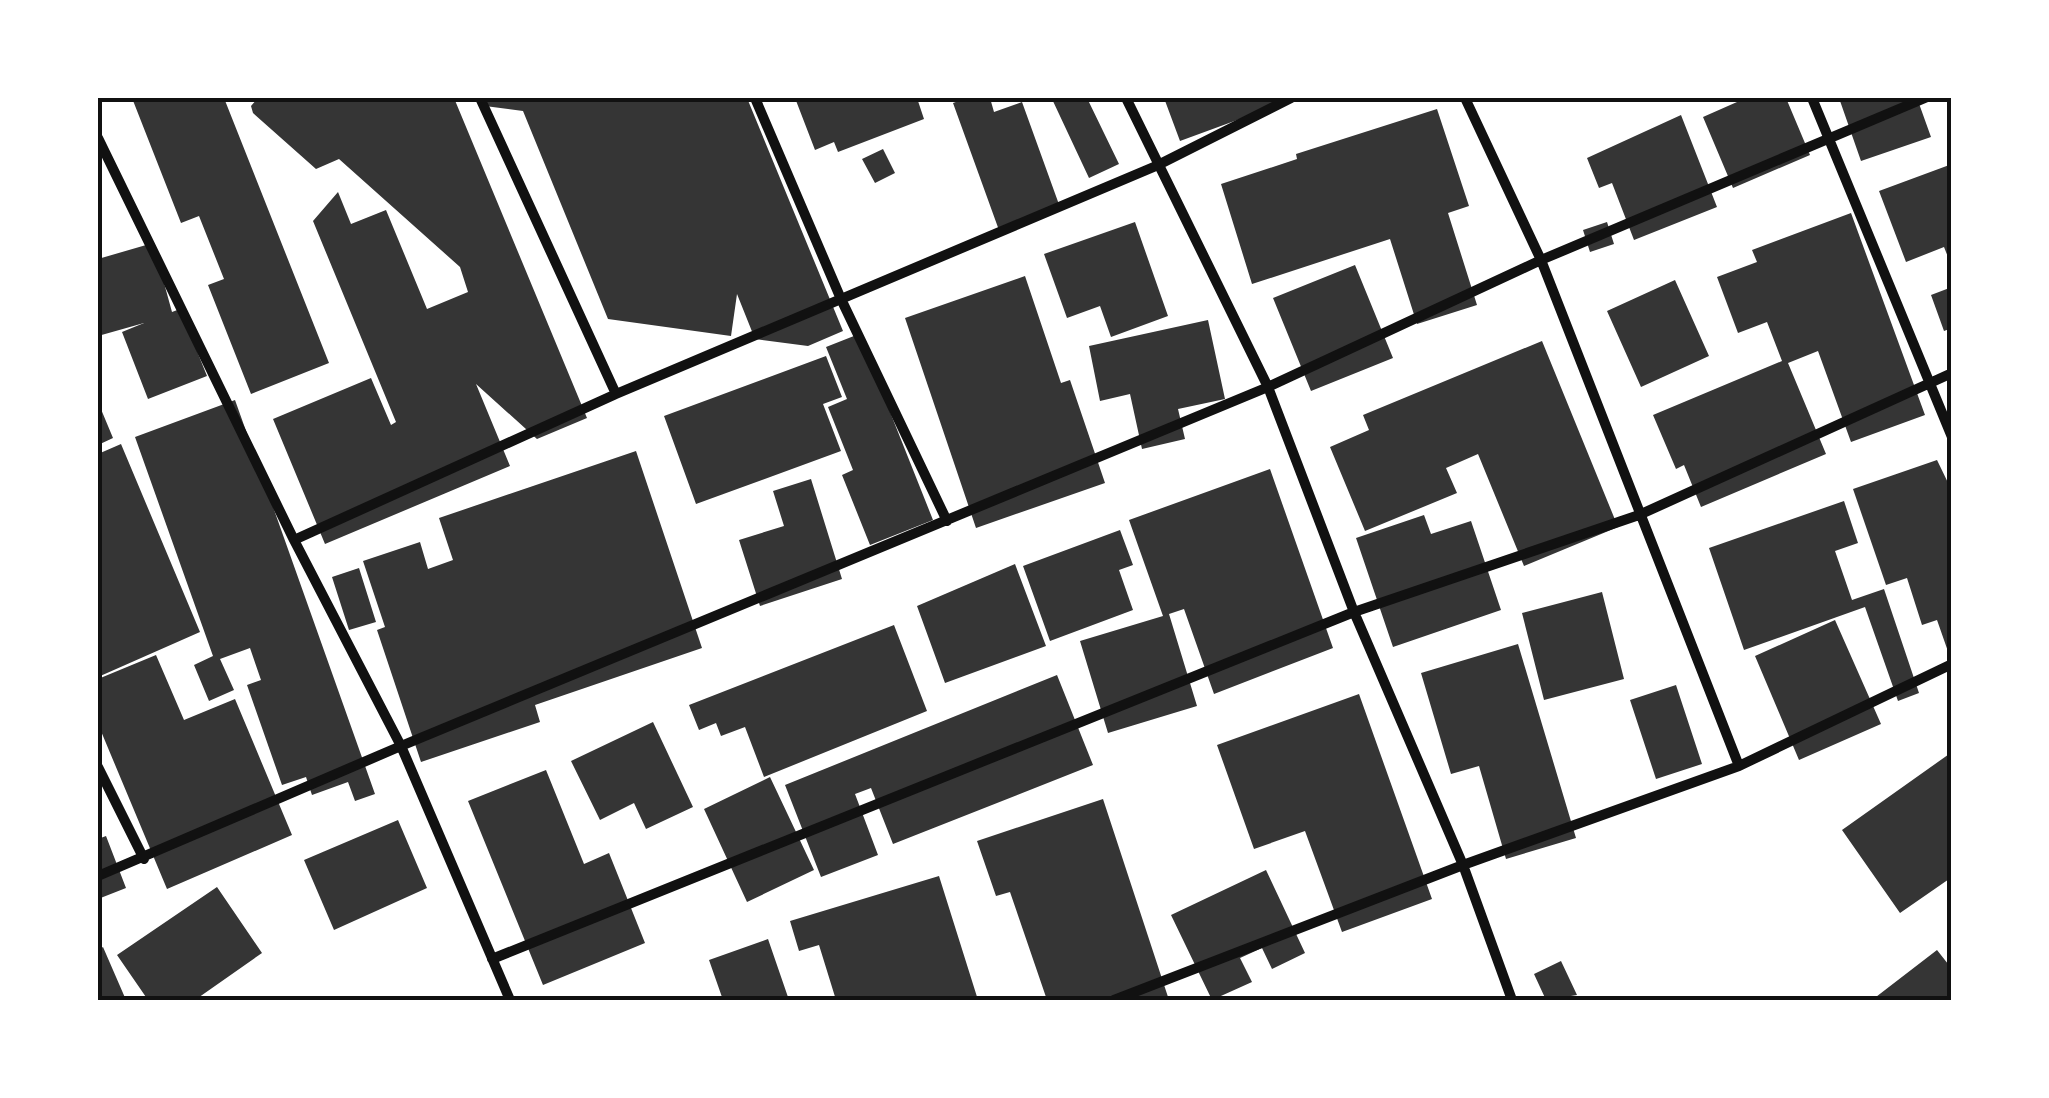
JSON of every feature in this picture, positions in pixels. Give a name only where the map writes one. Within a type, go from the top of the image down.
[{"type":"street","points":[[480,98],[616,394]]},
{"type":"street","points":[[755,98],[840,298],[947,520]]},
{"type":"street","points":[[1126,98],[1268,388],[1354,612],[1463,864],[1512,1000]]},
{"type":"street","points":[[294,540],[616,394],[1156,166],[1291,98]]},
{"type":"street","points":[[1465,98],[1541,260],[1739,766]]},
{"type":"street","points":[[1812,98],[1952,437]]},
{"type":"street","points":[[98,876],[400,746],[1268,388],[1541,260],[1925,98]]},
{"type":"street","points":[[98,138],[294,540],[400,746],[510,1000]]},
{"type":"street","points":[[492,959],[1354,612],[1638,516],[1952,374]]},
{"type":"street","points":[[1114,1000],[1463,864],[1739,766],[1952,664]]},
{"type":"street","points":[[98,767],[144,859]]},
{"type":"building","points":[[132,98],[224,98],[329,363],[251,394],[208,285],[224,279],[199,216],[181,223]]},
{"type":"building","points":[[258,98],[454,98],[587,418],[537,439],[476,384],[510,466],[325,544],[273,419],[371,378],[391,425],[396,422],[313,221],[338,192],[351,224],[386,210],[427,309],[468,292],[460,267],[339,159],[316,169],[253,113],[251,106]]},
{"type":"building","points":[[482,98],[747,98],[843,331],[808,346],[755,339],[737,294],[731,336],[608,319],[523,111],[485,106]]},
{"type":"building","points":[[795,98],[917,98],[924,119],[838,152],[834,142],[815,150]]},
{"type":"building","points":[[967,98],[990,98],[994,112],[1022,102],[1061,210],[1000,233],[953,103]]},
{"type":"building","points":[[1087,98],[1119,164],[1089,178],[1052,99]]},
{"type":"building","points":[[1164,98],[1275,98],[1278,105],[1180,141]]},
{"type":"building","points":[[1735,98],[1786,98],[1810,155],[1733,188],[1703,117],[1737,102]]},
{"type":"building","points":[[1839,98],[1917,98],[1931,137],[1861,161]]},
{"type":"building","points":[[1437,109],[1469,206],[1448,213],[1477,305],[1417,324],[1390,239],[1252,284],[1221,184],[1297,159],[1296,154]]},
{"type":"building","points":[[1681,115],[1717,207],[1634,240],[1612,183],[1599,188],[1587,158]]},
{"type":"building","points":[[883,149],[895,173],[875,183],[862,159]]},
{"type":"building","points":[[1952,164],[1952,267],[1944,247],[1906,262],[1879,191]]},
{"type":"building","points":[[1851,213],[1925,415],[1851,442],[1818,351],[1788,363],[1826,454],[1701,507],[1684,465],[1676,469],[1653,415],[1782,361],[1767,322],[1738,333],[1717,277],[1757,262],[1752,250]]},
{"type":"building","points":[[1135,222],[1168,316],[1111,337],[1100,306],[1067,318],[1044,254]]},
{"type":"building","points":[[1607,222],[1614,244],[1590,252],[1583,230]]},
{"type":"building","points":[[153,243],[172,312],[180,309],[207,376],[148,399],[122,332],[144,323],[98,336],[98,259]]},
{"type":"building","points":[[1355,265],[1393,358],[1311,391],[1273,298]]},
{"type":"building","points":[[1025,276],[1061,383],[1070,380],[1105,483],[976,528],[905,318]]},
{"type":"building","points":[[1675,280],[1709,356],[1641,387],[1607,311]]},
{"type":"building","points":[[1952,287],[1952,328],[1944,331],[1931,295]]},
{"type":"building","points":[[1208,320],[1225,399],[1178,409],[1185,439],[1142,449],[1130,394],[1100,401],[1089,346]]},
{"type":"building","points":[[859,334],[933,520],[870,545],[842,475],[853,470],[828,407],[847,399],[826,347]]},
{"type":"building","points":[[1542,341],[1618,527],[1524,566],[1478,454],[1446,468],[1457,493],[1365,531],[1330,447],[1369,430],[1363,415]]},
{"type":"building","points":[[826,356],[842,397],[823,404],[841,451],[696,504],[664,416]]},
{"type":"building","points":[[235,400],[375,794],[355,801],[348,782],[312,795],[306,777],[282,785],[247,685],[261,680],[250,648],[220,659],[234,690],[209,701],[194,665],[213,656],[135,437]]},
{"type":"building","points":[[98,402],[113,438],[98,445]]},
{"type":"building","points":[[121,444],[200,632],[98,677],[98,454]]},
{"type":"building","points":[[636,451],[702,648],[535,705],[540,722],[421,762],[377,630],[385,627],[363,561],[420,542],[428,569],[453,560],[439,518]]},
{"type":"building","points":[[1937,460],[1952,491],[1951,660],[1937,620],[1922,625],[1907,578],[1886,585],[1853,489]]},
{"type":"building","points":[[1270,469],[1333,648],[1214,694],[1184,609],[1169,614],[1197,706],[1108,733],[1080,641],[1163,616],[1129,520]]},
{"type":"building","points":[[811,479],[842,579],[760,606],[739,540],[784,526],[773,491]]},
{"type":"building","points":[[1844,501],[1858,543],[1835,551],[1852,600],[1884,589],[1919,693],[1898,701],[1865,607],[1744,650],[1709,548]]},
{"type":"building","points":[[1424,515],[1431,534],[1471,521],[1501,610],[1393,647],[1356,538]]},
{"type":"building","points":[[1120,530],[1133,565],[1119,570],[1133,610],[1050,641],[1023,566]]},
{"type":"building","points":[[1015,564],[1046,646],[945,683],[917,606]]},
{"type":"building","points":[[359,568],[376,622],[349,630],[332,577]]},
{"type":"building","points":[[1602,592],[1624,679],[1544,700],[1522,613]]},
{"type":"building","points":[[1835,620],[1881,724],[1799,760],[1755,656]]},
{"type":"building","points":[[894,625],[927,711],[764,777],[745,727],[721,736],[716,723],[699,730],[689,705]]},
{"type":"building","points":[[1518,644],[1576,838],[1506,859],[1479,766],[1451,774],[1421,673]]},
{"type":"building","points":[[156,655],[184,720],[235,699],[292,835],[167,889],[98,724],[98,679]]},
{"type":"building","points":[[1057,675],[1093,765],[893,844],[871,788],[855,794],[878,855],[821,877],[785,785]]},
{"type":"building","points":[[1676,685],[1702,764],[1656,779],[1630,700]]},
{"type":"building","points":[[1359,694],[1432,899],[1342,932],[1305,831],[1254,849],[1217,745]]},
{"type":"building","points":[[653,722],[693,807],[646,829],[634,803],[600,820],[571,761]]},
{"type":"building","points":[[1952,752],[1952,877],[1900,913],[1842,830]]},
{"type":"building","points":[[546,770],[584,864],[609,853],[645,943],[543,985],[468,801]]},
{"type":"building","points":[[770,777],[814,870],[747,902],[704,809]]},
{"type":"building","points":[[1103,799],[1169,1000],[1047,1000],[1010,892],[996,896],[977,841]]},
{"type":"building","points":[[398,820],[427,888],[334,930],[304,860]]},
{"type":"building","points":[[106,836],[126,888],[98,899],[98,839]]},
{"type":"building","points":[[1266,870],[1305,953],[1272,969],[1262,948],[1240,958],[1252,982],[1212,1000],[1171,915]]},
{"type":"building","points":[[939,876],[978,1000],[836,1000],[819,945],[799,951],[790,921]]},
{"type":"building","points":[[217,887],[262,953],[195,1000],[148,1000],[117,955]]},
{"type":"building","points":[[768,939],[789,1000],[723,1000],[709,960]]},
{"type":"building","points":[[103,947],[126,1000],[98,1000],[98,950]]},
{"type":"building","points":[[1937,950],[1952,969],[1952,1000],[1872,1000]]},
{"type":"building","points":[[1561,961],[1577,995],[1546,1000],[1534,974]]}]
